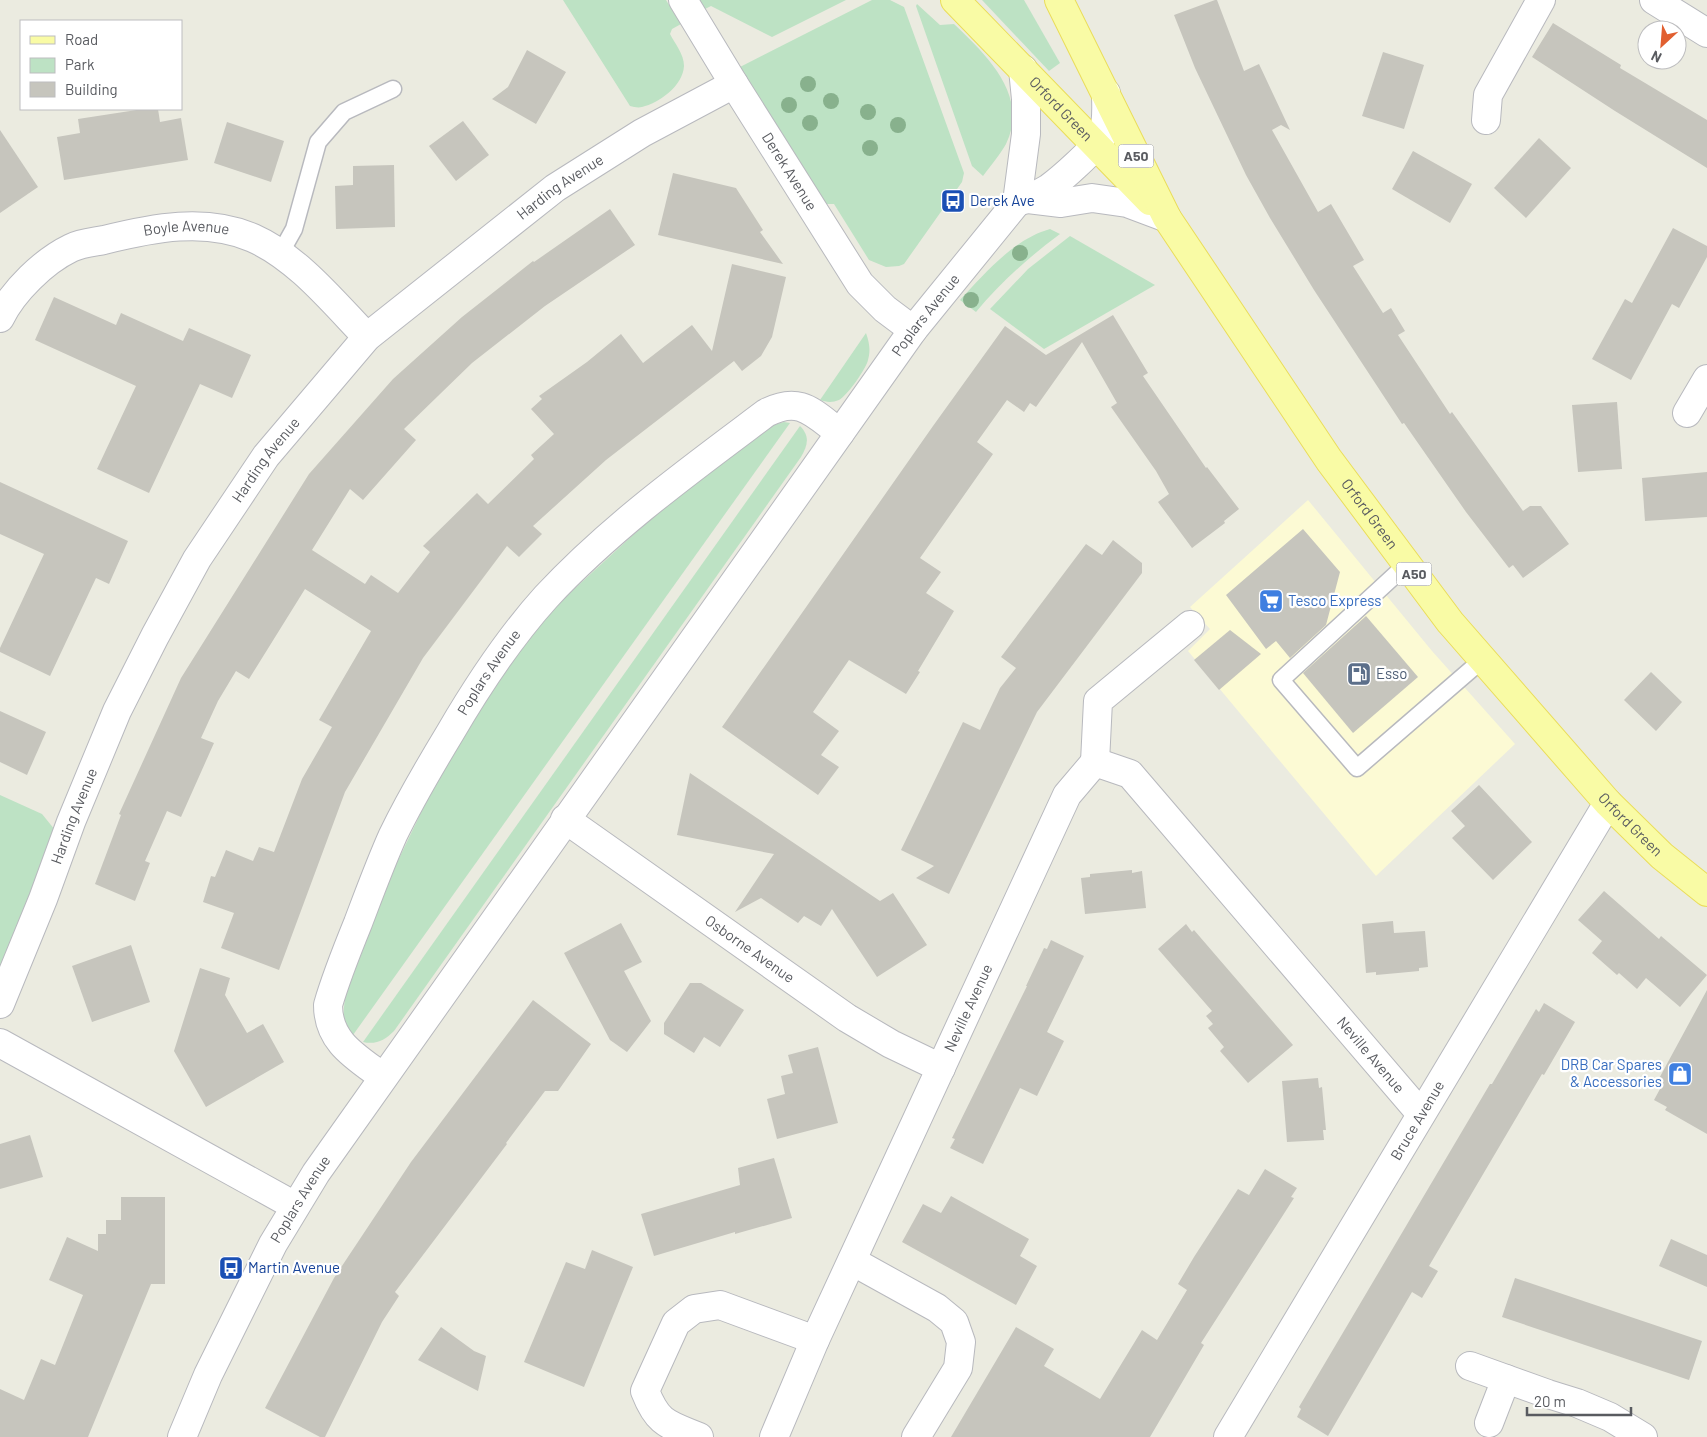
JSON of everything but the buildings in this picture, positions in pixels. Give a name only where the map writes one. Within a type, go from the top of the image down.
[{"type":"main road","name":"Orford Green","points":[[955,0],[1167,218]]},
{"type":"main road","name":"Orford Green","points":[[1068,7],[1106,93],[1167,218],[1328,460],[1450,622],[1482,660],[1608,803],[1662,856],[1707,892]]},
{"type":"street","name":"Derek Avenue","points":[[683,0],[860,284],[885,309],[913,330]]},
{"type":"street","points":[[1486,120],[1488,95],[1541,0]]},
{"type":"street","points":[[1654,0],[1707,33]]},
{"type":"street","points":[[1023,69],[1026,99],[1026,134],[1022,201],[1061,203],[1092,198],[1128,203],[1167,218]]},
{"type":"street","name":"Harding Avenue","points":[[0,1004],[43,899],[70,822],[117,711],[197,559],[266,456],[367,336],[555,188],[642,133],[734,84]]},
{"type":"street","name":"Poplars Avenue","points":[[182,1437],[208,1375],[273,1244],[316,1173],[913,330],[1022,201],[1050,187],[1096,146],[1102,136],[1106,117],[1106,93]]},
{"type":"street","name":"Boyle Avenue","points":[[0,318],[6,306],[35,272],[72,247],[173,227],[207,226],[223,228],[253,238],[280,254],[301,270],[367,336]]},
{"type":"street","points":[[1688,413],[1707,379]]},
{"type":"street","name":"Poplars Avenue","points":[[383,1077],[339,1041],[331,1029],[328,1018],[328,1004],[393,835],[430,766],[468,702],[494,663],[547,597],[609,537],[690,470],[766,413],[777,407],[797,405],[807,409],[840,433]]},
{"type":"street","points":[[1096,762],[1098,701],[1190,625]]},
{"type":"street","name":"Neville Avenue","points":[[774,1437],[814,1340],[852,1262],[1067,794],[1096,762],[1130,774],[1421,1114]]},
{"type":"street","name":"Bruce Avenue","points":[[1228,1437],[1608,803]]},
{"type":"street","name":"Osborne Avenue","points":[[565,819],[847,1018],[890,1044],[941,1068]]},
{"type":"street","points":[[0,1043],[296,1206]]},
{"type":"street","points":[[852,1262],[937,1308],[954,1322],[961,1342],[958,1368],[916,1437]]},
{"type":"street","points":[[698,1437],[666,1424],[652,1409],[645,1391],[676,1323],[694,1309],[720,1305],[814,1340]]},
{"type":"street","points":[[1470,1366],[1577,1403],[1610,1417],[1643,1437]]},
{"type":"street","points":[[1489,1423],[1506,1379]]},
{"type":"lane","points":[[280,254],[294,229],[318,142],[344,112],[393,89]]},
{"type":"lane","points":[[1407,564],[1282,680],[1357,768],[1482,660]]},
{"type":"shaded area","points":[[1308,500],[1432,651],[1515,744],[1376,876],[1188,651],[1210,629],[1190,607]]},
{"type":"green space","points":[[563,0],[666,0],[681,24],[672,29],[670,34],[684,62],[683,73],[675,87],[662,98],[649,105],[630,106]]},
{"type":"green space","points":[[697,0],[846,0],[772,37],[711,6],[703,10]]},
{"type":"green space","points":[[872,0],[890,0],[904,7],[964,173],[962,182],[904,264],[886,267],[869,260],[834,204],[824,204],[738,68]]},
{"type":"green space","points":[[982,0],[1024,0],[1060,63],[1049,71]]},
{"type":"green space","points":[[917,4],[940,25],[954,24],[990,62],[1001,77],[1008,92],[1012,109],[1012,126],[1006,144],[983,176],[972,166],[916,6]]},
{"type":"green space","points":[[1050,229],[1060,234],[1016,270],[976,312],[960,300],[990,268],[1012,249],[1037,234]]},
{"type":"green space","points":[[1070,236],[1155,285],[1044,349],[990,309],[1028,269]]},
{"type":"green space","points":[[866,333],[869,356],[867,364],[856,382],[839,400],[829,402],[820,400]]},
{"type":"green space","points":[[784,422],[790,423],[353,1035],[346,1026],[345,1021],[346,994],[392,873],[440,773],[499,678],[530,636],[560,602],[645,524],[692,485],[773,425]]},
{"type":"green space","points":[[800,426],[807,437],[801,457],[394,1031],[380,1041],[372,1043],[363,1042]]},
{"type":"green space","points":[[0,795],[42,814],[55,830],[0,977]]},
{"type":"place","name":"Derek Ave","points":[[953,201]]},
{"type":"place","name":"Tesco Express","points":[[1271,601]]},
{"type":"place","name":"Esso","points":[[1359,674]]},
{"type":"place","name":"DRB Car Spares & Accessories","points":[[1680,1074]]},
{"type":"place","name":"Martin Avenue","points":[[231,1268]]}]
